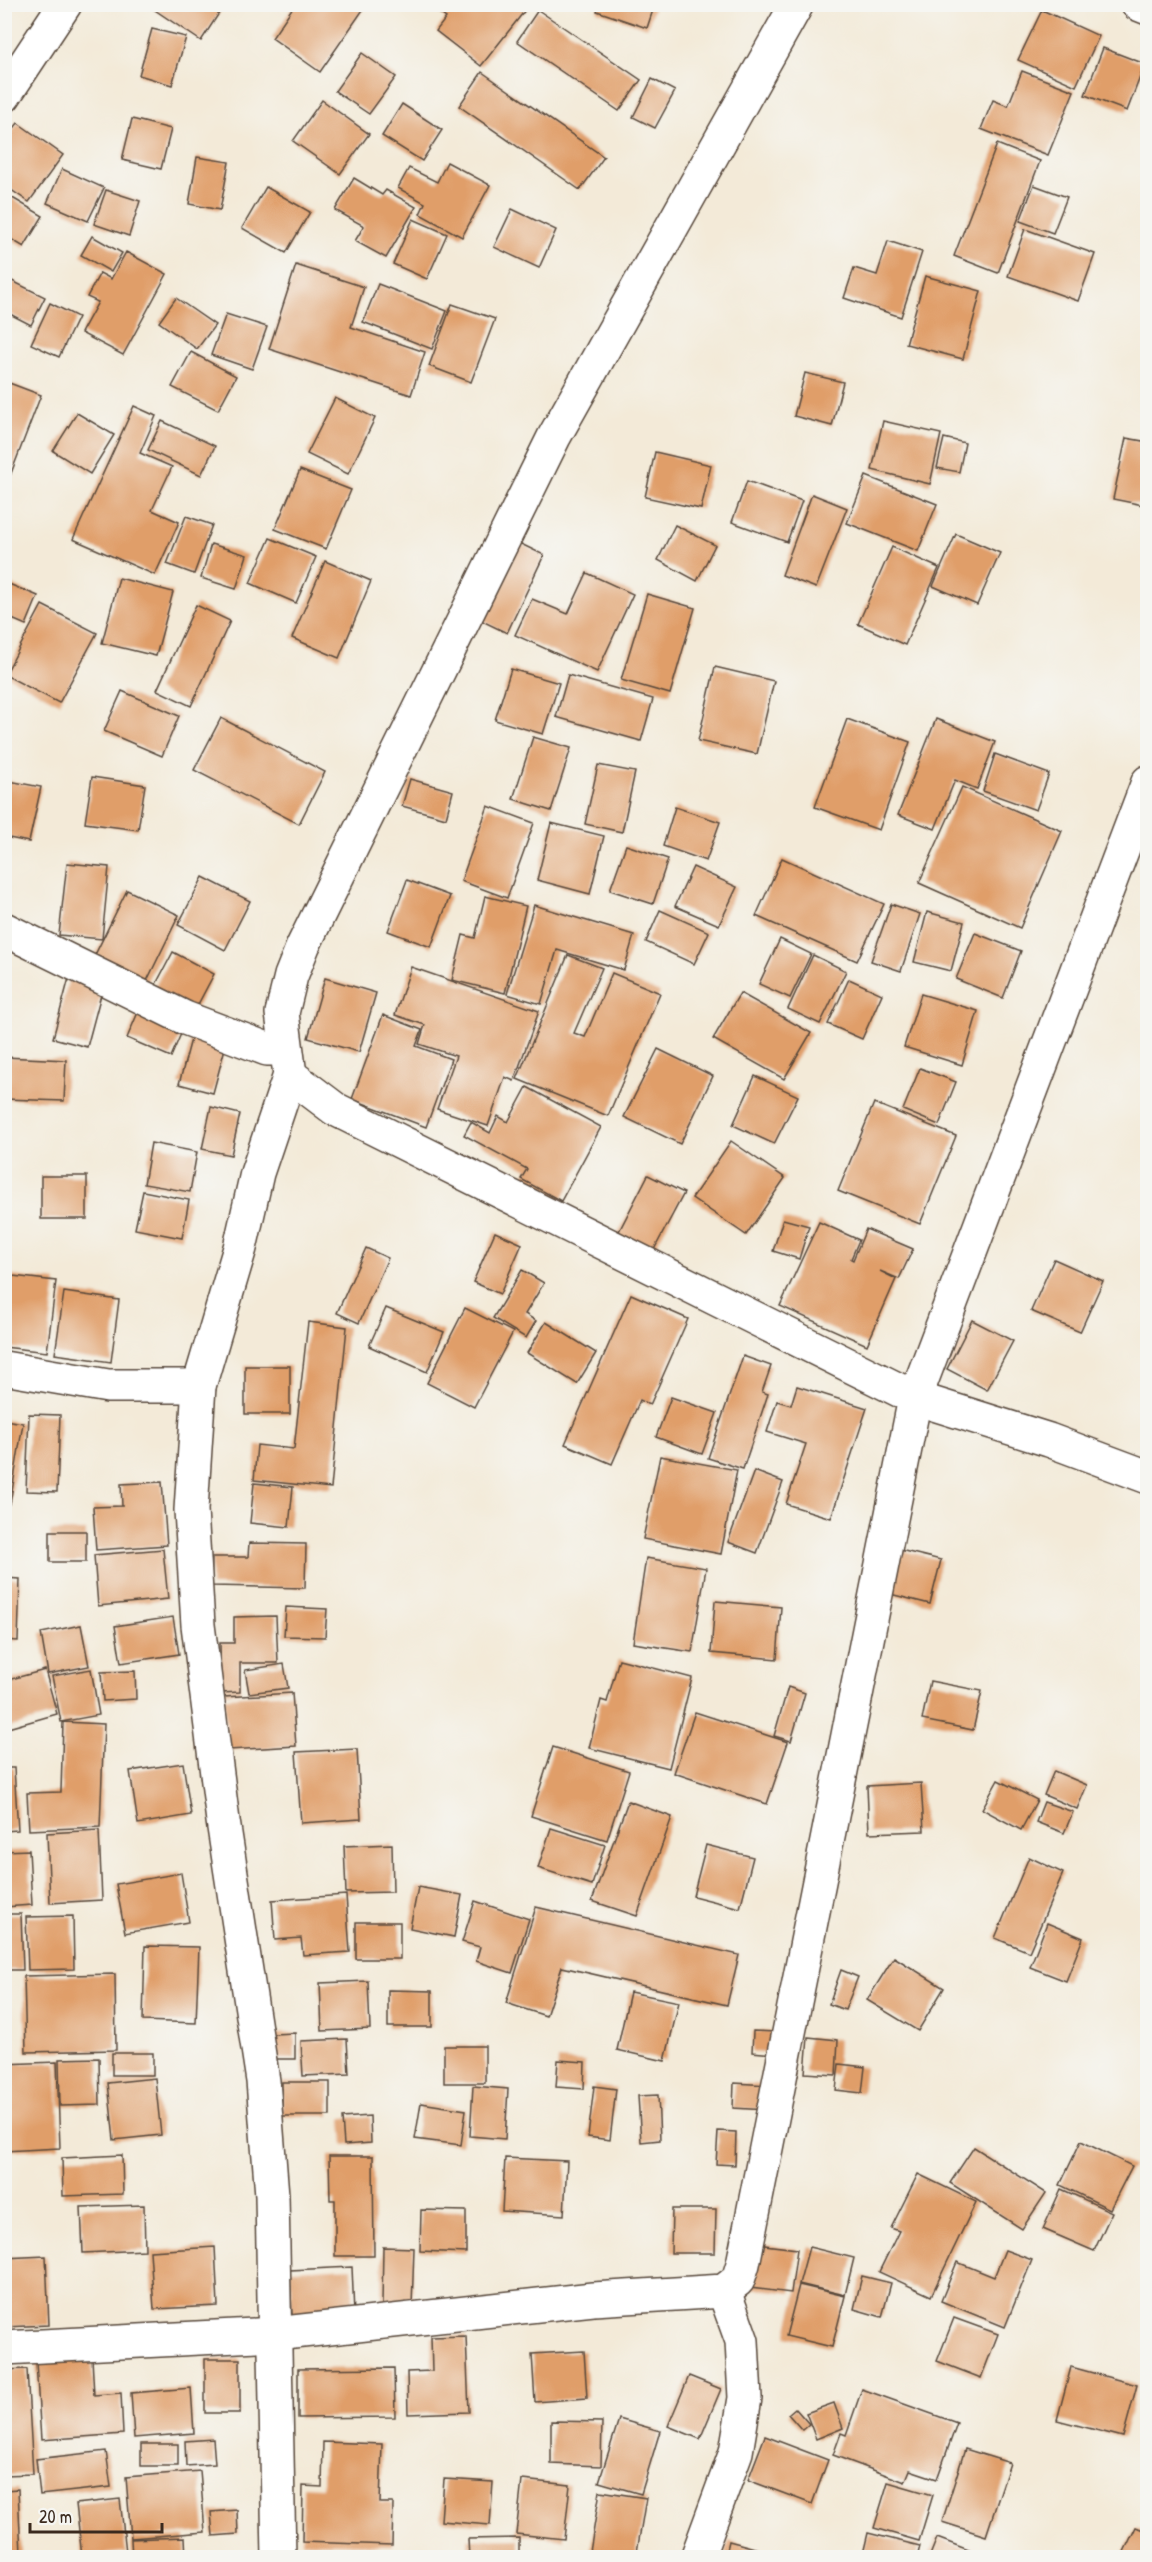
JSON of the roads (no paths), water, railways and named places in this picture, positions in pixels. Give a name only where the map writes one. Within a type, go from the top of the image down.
[{"type":"street","points":[[4,96],[65,4]]},
{"type":"street","points":[[279,2558],[272,2195],[263,2080],[223,1821],[198,1625],[191,1510],[199,1386],[240,1248],[257,1173],[287,1062],[282,1013],[291,976],[303,946],[554,437],[797,4]]},
{"type":"street","points":[[1138,4],[1148,8]]},
{"type":"street","points":[[4,2348],[275,2334],[593,2299],[724,2290],[738,2280],[915,1398],[1148,782]]},
{"type":"street","points":[[4,929],[185,1018],[267,1049],[287,1062],[334,1109],[915,1398],[1049,1440],[1148,1477]]},
{"type":"street","points":[[4,1368],[108,1386],[199,1386]]},
{"type":"street","points":[[697,2558],[736,2452],[745,2398],[742,2341],[724,2290]]}]
